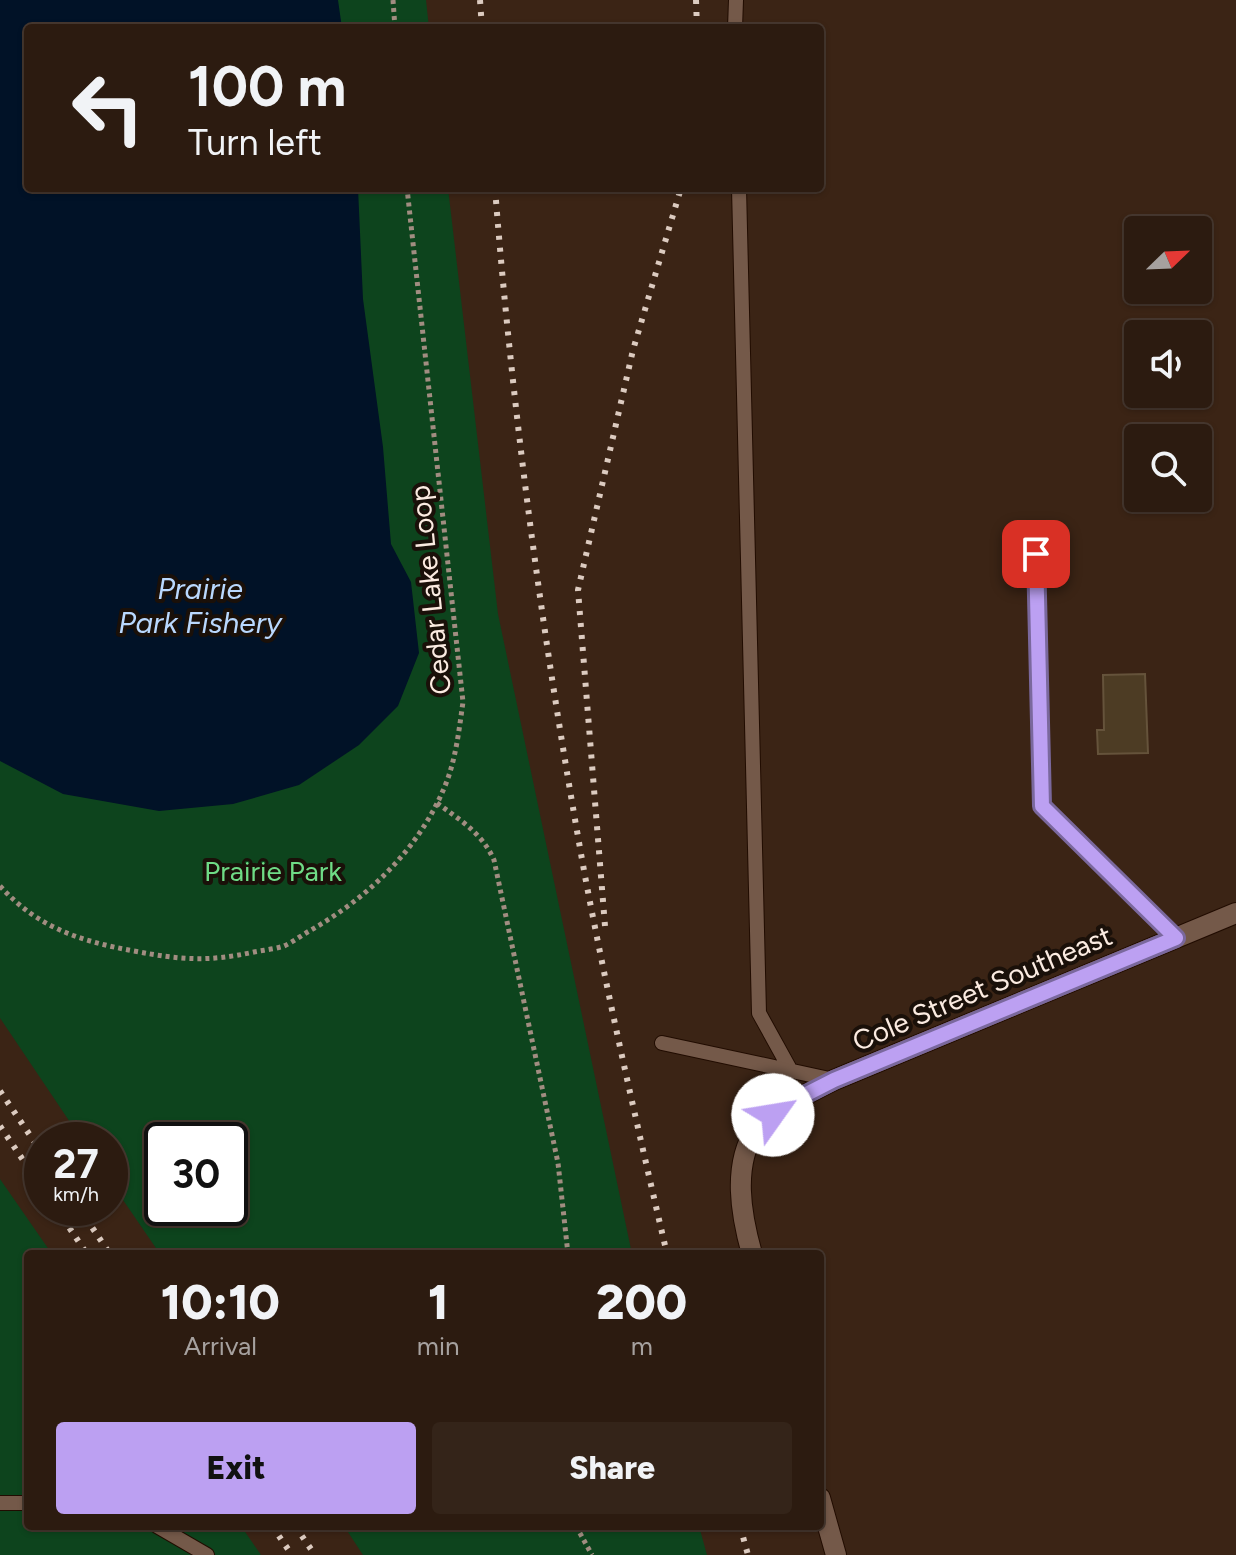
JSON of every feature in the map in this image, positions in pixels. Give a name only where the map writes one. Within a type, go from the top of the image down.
[{"type":"street","name":"Cole Street Southeast","points":[[751,1250],[742,1221],[742,1164],[757,1127],[789,1103],[834,1080],[1236,913]]},
{"type":"street","points":[[824,1512],[836,1555]]},
{"type":"lane","points":[[735,24],[736,0]]},
{"type":"lane","points":[[739,192],[759,1013],[791,1071]]},
{"type":"lane","points":[[1036,554],[1042,806],[1176,938]]},
{"type":"lane","points":[[662,1043],[834,1080]]},
{"type":"lane","points":[[0,1503],[24,1503]]},
{"type":"lane","points":[[164,1530],[207,1555]]},
{"type":"path","points":[[393,0],[395,24]]},
{"type":"path","name":"Cedar Lake Loop","points":[[0,886],[44,924],[80,940],[176,960],[221,959],[284,946],[340,912],[371,889],[427,823],[446,783],[457,744],[463,702],[407,192]]},
{"type":"path","points":[[437,803],[475,832],[487,844],[494,860],[558,1163],[568,1250]]},
{"type":"path","points":[[578,1530],[592,1555]]},
{"type":"green space","name":"Prairie Park","points":[[0,0],[426,0],[429,24],[24,24],[24,192],[448,192],[498,614],[631,1250],[157,1250],[128,1207],[128,1122],[70,1122],[0,1018]]},
{"type":"green space","points":[[0,1179],[24,1214],[24,1226],[33,1226],[49,1250],[24,1250],[24,1530],[244,1530],[261,1555],[0,1555]]},
{"type":"green space","points":[[347,1530],[700,1530],[707,1555],[363,1555]]},
{"type":"water","name":"Prairie Park Fishery","points":[[0,0],[338,0],[341,24],[24,24],[24,192],[358,192],[363,299],[383,447],[391,544],[411,582],[419,653],[398,706],[359,745],[299,785],[233,804],[159,811],[63,794],[0,761]]},
{"type":"building","points":[[1145,674],[1148,753],[1098,754],[1097,730],[1104,730],[1103,675]]},
{"type":"railway","points":[[480,0],[482,24]]},
{"type":"railway","points":[[696,0],[697,24]]},
{"type":"railway","points":[[495,192],[531,534],[556,705],[594,924],[666,1250]]},
{"type":"railway","points":[[605,926],[578,590],[633,350],[680,192]]},
{"type":"railway","points":[[0,1091],[24,1126]]},
{"type":"railway","points":[[0,1126],[24,1161]]},
{"type":"railway","points":[[68,1226],[84,1250]]},
{"type":"railway","points":[[91,1226],[107,1250]]},
{"type":"railway","points":[[275,1530],[292,1555]]},
{"type":"railway","points":[[298,1530],[315,1555]]},
{"type":"railway","points":[[741,1530],[748,1555]]},
{"type":"route","points":[[773,1115],[789,1103],[834,1080],[1176,938],[1042,806],[1036,554]]}]
